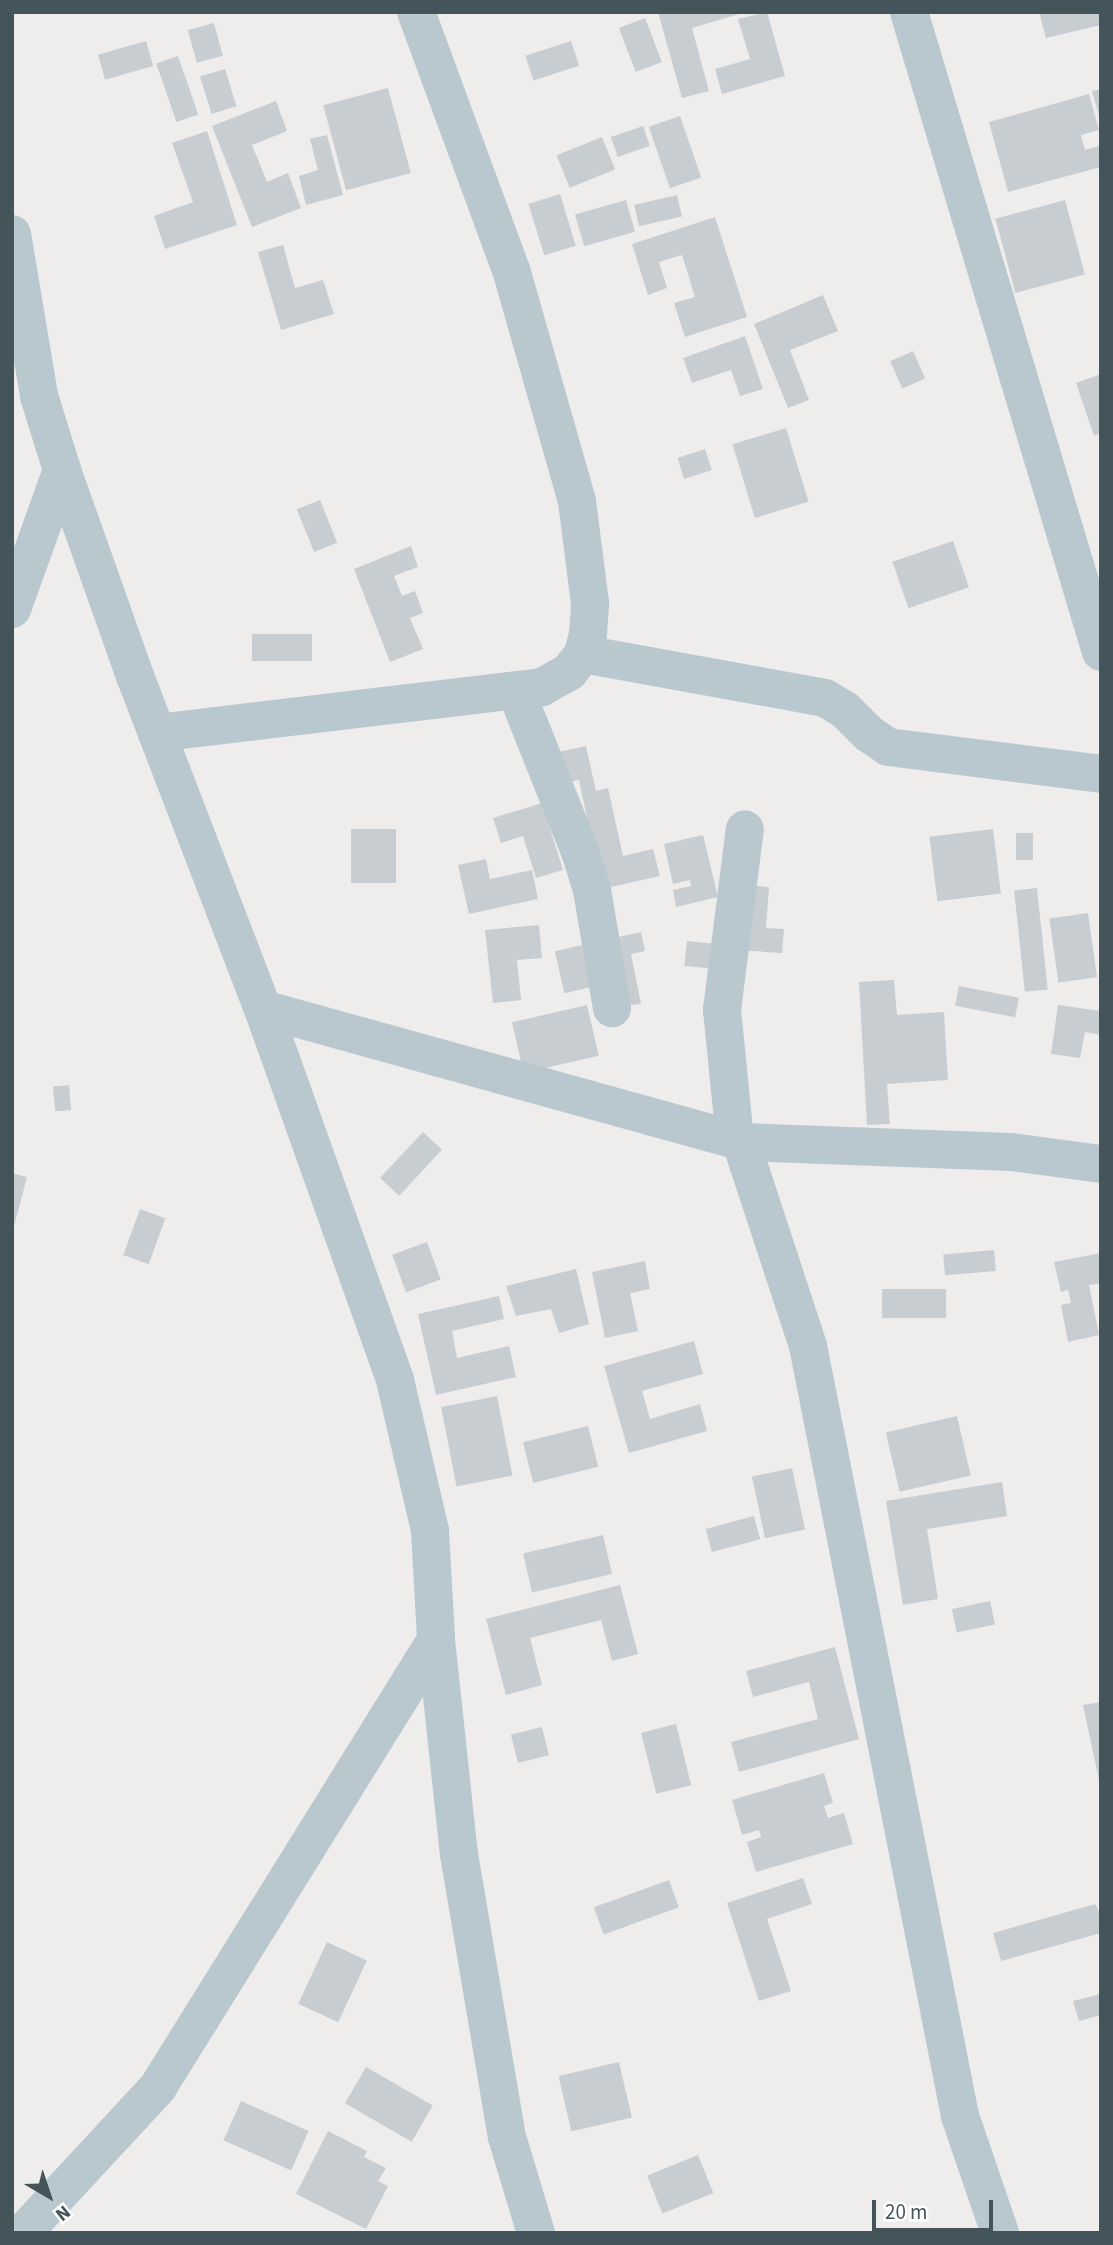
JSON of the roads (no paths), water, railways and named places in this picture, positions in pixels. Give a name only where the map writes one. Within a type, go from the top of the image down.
[{"type":"street","points":[[157,733],[542,687],[569,672],[583,654],[588,634],[590,603],[577,501],[511,270],[416,12]]},
{"type":"street","points":[[909,12],[1101,652]]},
{"type":"street","points":[[12,234],[39,396],[62,470],[157,733],[263,1009],[395,1380],[430,1531],[436,1640],[459,1854],[507,2137],[536,2233]]},
{"type":"street","points":[[12,609],[62,470]]},
{"type":"street","points":[[583,654],[825,698],[845,710],[888,747],[1101,774]]},
{"type":"street","points":[[516,691],[592,890],[612,1008]]},
{"type":"street","points":[[745,830],[722,1010],[738,1141],[808,1346],[960,2116],[1000,2233]]},
{"type":"street","points":[[263,1009],[738,1141],[1011,1152],[1101,1164]]},
{"type":"street","points":[[23,2233],[158,2087],[436,1640]]}]
